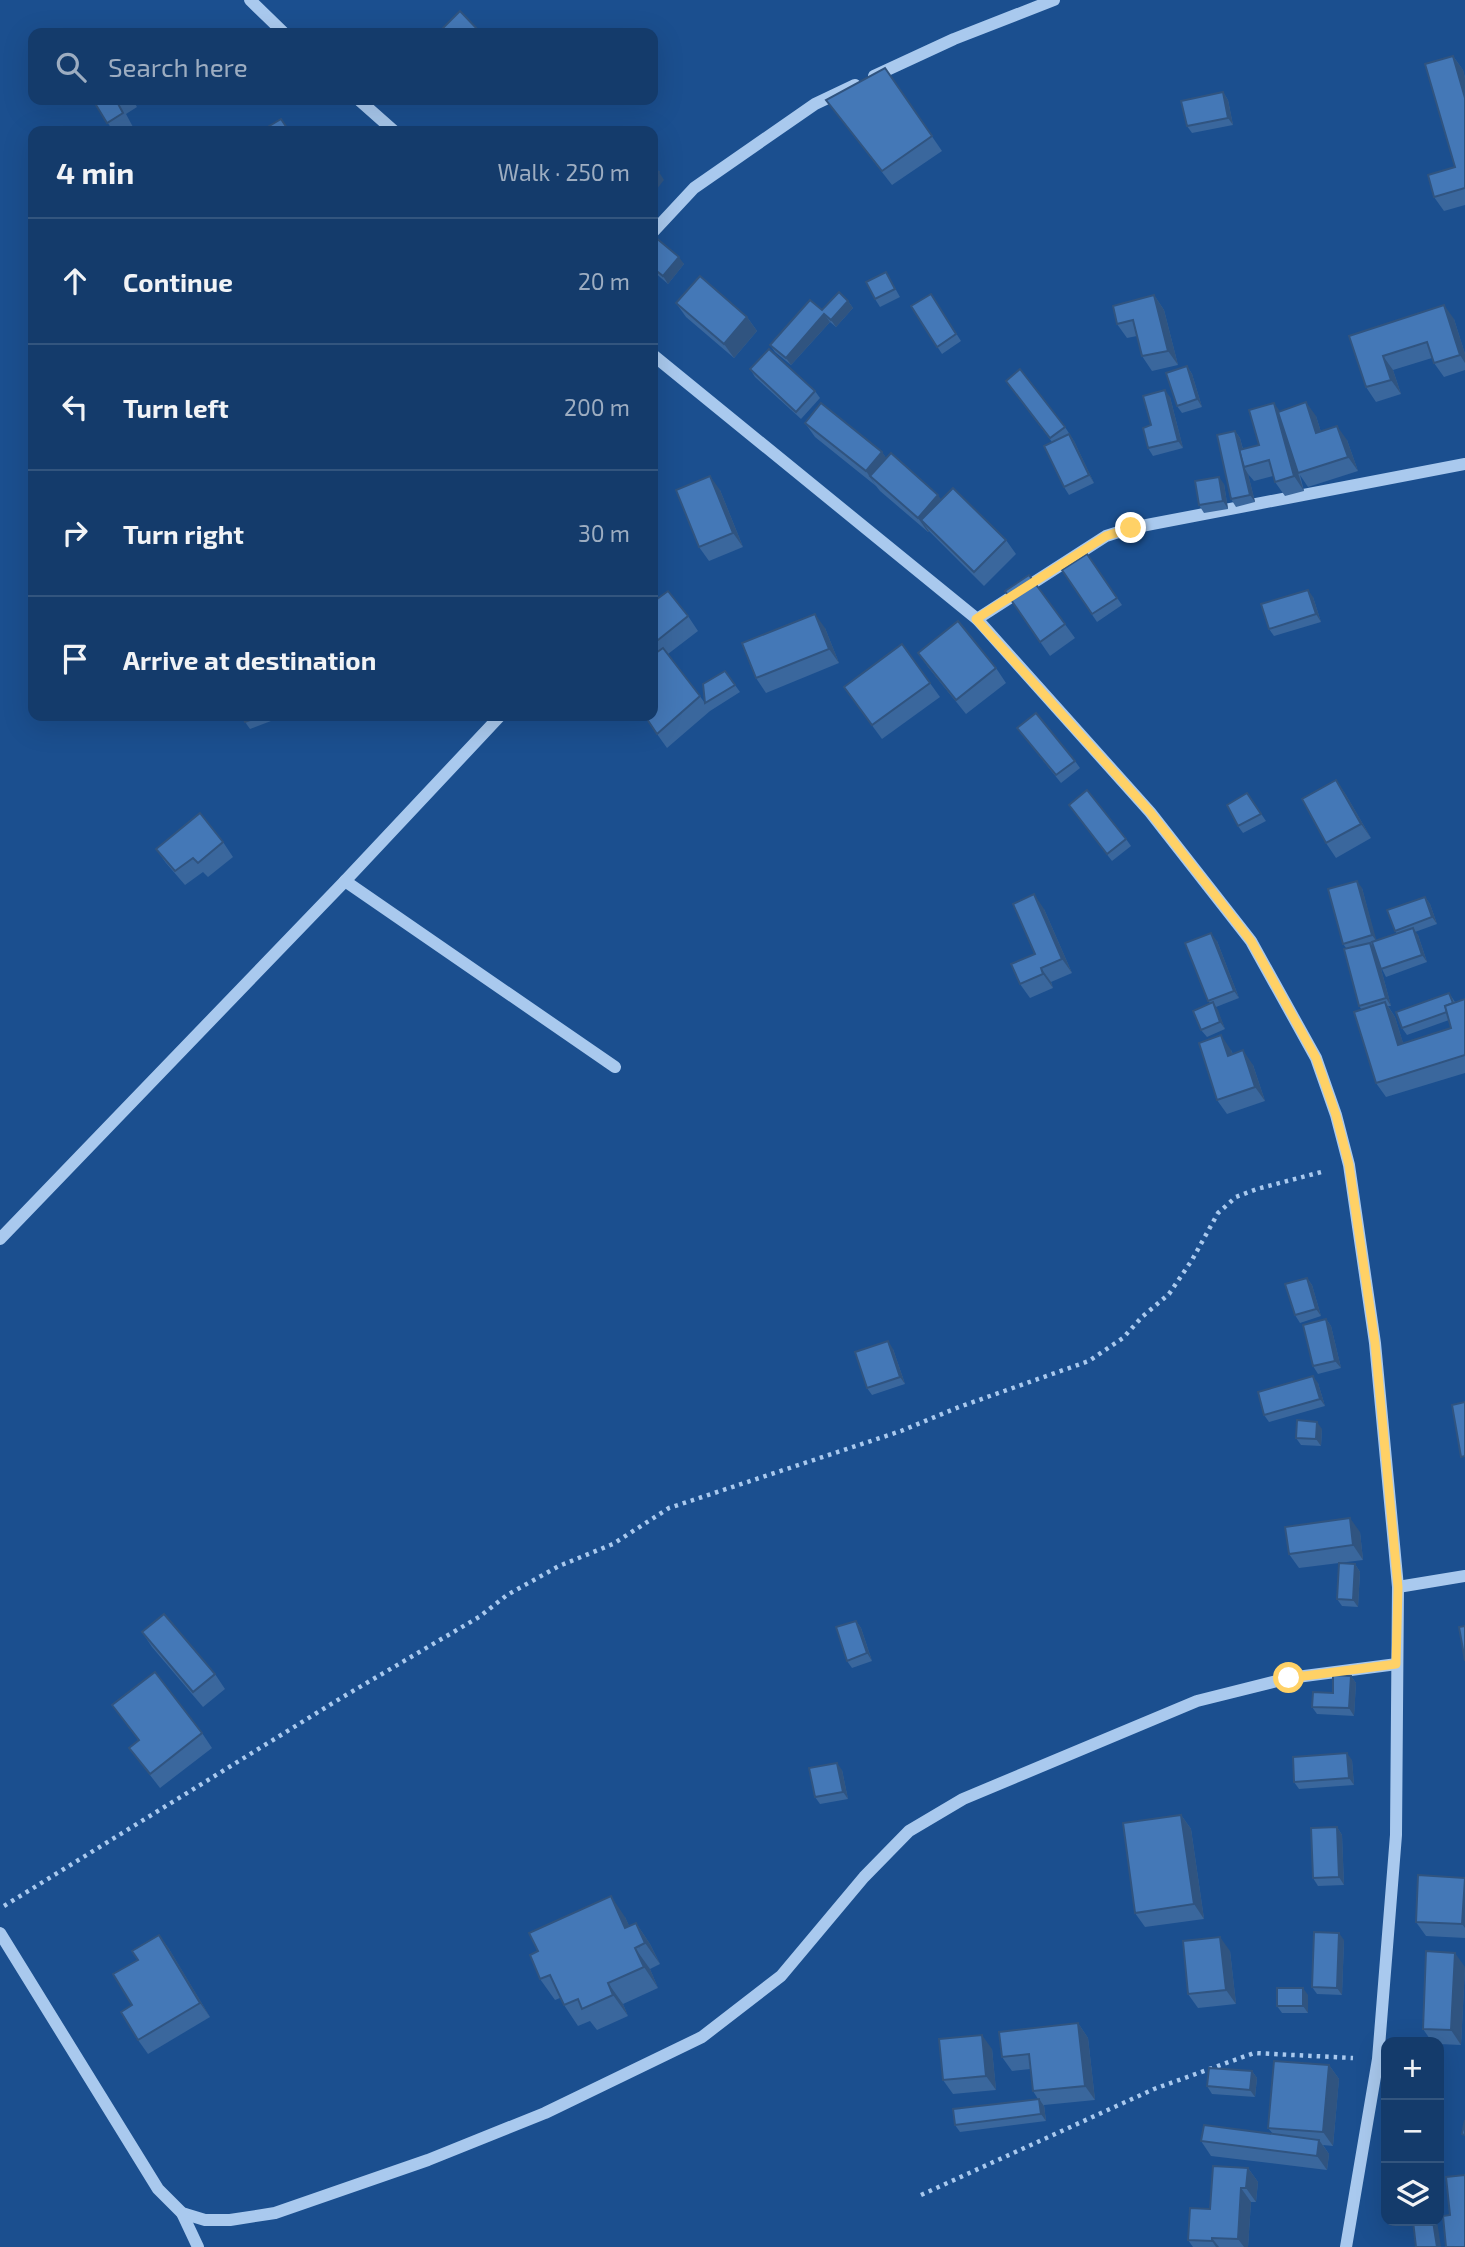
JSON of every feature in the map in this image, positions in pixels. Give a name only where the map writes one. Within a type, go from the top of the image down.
[{"type":"street","points":[[658,227],[694,188],[815,104],[954,39],[1054,0]]},
{"type":"street","points":[[248,1],[278,28]]},
{"type":"street","points":[[365,105],[388,126]]},
{"type":"street","points":[[658,359],[976,619],[1150,812],[1251,941],[1316,1058],[1336,1115],[1349,1165],[1375,1343],[1398,1587],[1396,1835],[1378,2059],[1346,2247]]},
{"type":"street","points":[[976,619],[1106,536],[1155,524],[1465,464]]},
{"type":"street","points":[[0,1240],[495,721]]},
{"type":"street","points":[[345,881],[615,1067]]},
{"type":"street","points":[[1398,1587],[1465,1576]]},
{"type":"street","points":[[182,2213],[205,2220],[230,2220],[275,2213],[428,2160],[545,2113],[702,2037],[781,1976],[864,1877],[909,1831],[963,1799],[1197,1701],[1289,1678],[1396,1664]]},
{"type":"street","points":[[0,1933],[158,2189],[182,2213],[198,2247]]},
{"type":"path","points":[[0,1909],[341,1698],[478,1617],[507,1595],[559,1566],[613,1544],[669,1508],[901,1431],[1089,1360],[1123,1338],[1169,1294],[1218,1213],[1236,1197],[1349,1165]]},
{"type":"path","points":[[922,2195],[1154,2089],[1254,2053],[1378,2059]]},
{"type":"building","points":[[460,11],[476,28],[443,28]]},
{"type":"building","points":[[1453,56],[1465,98],[1465,188],[1434,197],[1428,175],[1455,167],[1425,64]]},
{"type":"building","points":[[885,68],[932,136],[882,171],[826,100]]},
{"type":"building","points":[[1223,92],[1228,118],[1187,126],[1181,101]]},
{"type":"building","points":[[96,105],[119,105],[123,113],[107,123]]},
{"type":"building","points":[[281,119],[286,126],[269,126]]},
{"type":"building","points":[[658,240],[679,257],[663,276],[658,272]]},
{"type":"building","points":[[886,272],[895,289],[875,299],[866,282]]},
{"type":"building","points":[[700,276],[747,317],[724,344],[676,303]]},
{"type":"building","points":[[839,292],[848,301],[831,320],[824,314],[786,358],[770,345],[810,300],[822,310]]},
{"type":"building","points":[[931,294],[956,334],[937,347],[911,306]]},
{"type":"building","points":[[1154,295],[1168,351],[1142,356],[1133,320],[1117,324],[1113,306]]},
{"type":"building","points":[[1444,305],[1460,355],[1434,363],[1427,342],[1383,356],[1391,380],[1366,387],[1349,336]]},
{"type":"building","points":[[769,349],[815,391],[796,412],[750,369]]},
{"type":"building","points":[[1187,366],[1197,399],[1177,406],[1166,373]]},
{"type":"building","points":[[1020,369],[1065,427],[1050,438],[1006,381]]},
{"type":"building","points":[[1165,390],[1178,441],[1148,448],[1143,428],[1151,425],[1143,396]]},
{"type":"building","points":[[1306,402],[1316,433],[1337,426],[1348,457],[1298,473],[1278,412]]},
{"type":"building","points":[[821,403],[882,452],[866,471],[805,423]]},
{"type":"building","points":[[1274,403],[1294,476],[1275,482],[1269,460],[1244,467],[1239,450],[1259,445],[1249,410]]},
{"type":"building","points":[[1235,431],[1250,495],[1231,499],[1217,435]]},
{"type":"building","points":[[1069,434],[1089,475],[1064,487],[1044,446]]},
{"type":"building","points":[[891,453],[938,495],[918,518],[870,476]]},
{"type":"building","points":[[710,476],[733,533],[699,547],[676,490]]},
{"type":"building","points":[[1219,477],[1223,501],[1199,505],[1195,481]]},
{"type":"building","points":[[953,488],[1006,540],[974,572],[921,520]]},
{"type":"building","points":[[1087,554],[1117,598],[1092,614],[1062,570]]},
{"type":"building","points":[[1029,575],[1065,624],[1040,642],[1005,591]]},
{"type":"building","points":[[1308,590],[1316,614],[1269,629],[1261,604]]},
{"type":"building","points":[[668,591],[688,616],[658,640],[658,598]]},
{"type":"building","points":[[815,614],[829,649],[756,678],[742,643]]},
{"type":"building","points":[[958,621],[996,668],[956,700],[918,653]]},
{"type":"building","points":[[902,644],[930,683],[872,725],[844,687]]},
{"type":"building","points":[[663,648],[700,696],[657,734],[648,721],[658,721],[658,652]]},
{"type":"building","points":[[725,671],[735,685],[705,703],[703,684]]},
{"type":"building","points":[[1036,713],[1075,761],[1056,775],[1017,728]]},
{"type":"building","points":[[1336,780],[1361,824],[1326,843],[1302,799]]},
{"type":"building","points":[[1087,790],[1126,839],[1107,854],[1069,805]]},
{"type":"building","points":[[1247,793],[1261,814],[1238,826],[1227,805]]},
{"type":"building","points":[[200,813],[223,842],[198,863],[193,858],[175,871],[156,849]]},
{"type":"building","points":[[1357,881],[1372,935],[1343,944],[1328,889]]},
{"type":"building","points":[[1034,894],[1062,959],[1041,968],[1043,974],[1020,984],[1011,964],[1035,954],[1013,904]]},
{"type":"building","points":[[1425,897],[1432,917],[1395,931],[1387,910]]},
{"type":"building","points":[[1413,928],[1422,955],[1381,969],[1372,942]]},
{"type":"building","points":[[1211,933],[1234,991],[1208,1001],[1185,943]]},
{"type":"building","points":[[1370,943],[1386,998],[1359,1006],[1344,949]]},
{"type":"building","points":[[1449,993],[1453,1003],[1445,1006],[1447,1012],[1402,1028],[1396,1012]]},
{"type":"building","points":[[1465,999],[1465,1055],[1376,1083],[1354,1012],[1385,1002],[1398,1045],[1451,1028],[1445,1006]]},
{"type":"building","points":[[1213,1002],[1220,1022],[1201,1030],[1193,1011]]},
{"type":"building","points":[[1221,1035],[1228,1056],[1243,1050],[1255,1087],[1217,1100],[1199,1043]]},
{"type":"building","points":[[1307,1278],[1316,1309],[1295,1315],[1285,1284]]},
{"type":"building","points":[[1326,1319],[1335,1361],[1313,1366],[1303,1325]]},
{"type":"building","points":[[888,1341],[900,1377],[867,1388],[855,1352]]},
{"type":"building","points":[[1313,1376],[1320,1399],[1264,1415],[1258,1392]]},
{"type":"building","points":[[1465,1402],[1465,1456],[1461,1457],[1452,1405]]},
{"type":"building","points":[[1297,1420],[1317,1422],[1316,1439],[1296,1438]]},
{"type":"building","points":[[1350,1518],[1353,1545],[1289,1554],[1285,1527]]},
{"type":"building","points":[[1339,1563],[1355,1564],[1353,1600],[1337,1599]]},
{"type":"building","points":[[164,1614],[215,1674],[193,1692],[142,1632]]},
{"type":"building","points":[[856,1621],[867,1653],[847,1661],[836,1627]]},
{"type":"building","points":[[1465,1626],[1465,1661],[1459,1627]]},
{"type":"building","points":[[155,1672],[202,1733],[150,1774],[129,1748],[139,1740],[112,1705]]},
{"type":"building","points":[[1333,1675],[1351,1676],[1349,1708],[1312,1707],[1313,1692],[1333,1693]]},
{"type":"building","points":[[1347,1753],[1349,1778],[1294,1782],[1293,1757]]},
{"type":"building","points":[[837,1763],[843,1792],[815,1797],[809,1768]]},
{"type":"building","points":[[1181,1815],[1194,1904],[1135,1913],[1123,1823]]},
{"type":"building","points":[[1337,1827],[1339,1877],[1313,1878],[1311,1828]]},
{"type":"building","points":[[1418,1875],[1465,1878],[1462,1924],[1416,1922]]},
{"type":"building","points":[[611,1896],[625,1928],[636,1923],[645,1943],[635,1948],[644,1967],[608,1983],[613,1995],[582,2009],[578,1999],[564,2005],[550,1975],[540,1979],[530,1955],[538,1951],[529,1933]]},
{"type":"building","points":[[1314,1932],[1339,1933],[1337,1988],[1312,1987]]},
{"type":"building","points":[[159,1935],[200,2003],[138,2040],[121,2012],[132,2005],[113,1974],[138,1960],[132,1951]]},
{"type":"building","points":[[1220,1937],[1226,1990],[1188,1994],[1183,1941]]},
{"type":"building","points":[[1426,1951],[1455,1953],[1451,2030],[1423,2029]]},
{"type":"building","points":[[1277,1988],[1303,1988],[1303,2006],[1277,2006]]},
{"type":"building","points":[[1078,2023],[1085,2086],[1033,2091],[1029,2054],[1002,2057],[999,2032]]},
{"type":"building","points":[[982,2035],[986,2076],[943,2080],[939,2039]]},
{"type":"building","points":[[1274,2061],[1329,2065],[1323,2132],[1268,2128]]},
{"type":"building","points":[[1209,2068],[1252,2071],[1250,2090],[1207,2086]]},
{"type":"building","points":[[1039,2099],[1041,2114],[955,2125],[953,2109]]},
{"type":"building","points":[[1204,2125],[1319,2140],[1317,2156],[1201,2141]]},
{"type":"building","points":[[1213,2166],[1248,2168],[1246,2188],[1241,2188],[1238,2239],[1188,2240],[1190,2208],[1210,2209]]},
{"type":"building","points":[[1465,2175],[1465,2247],[1446,2247],[1444,2216],[1450,2215],[1446,2177]]},
{"type":"building","points":[[1414,2226],[1434,2226],[1437,2247],[1416,2247]]},
{"type":"route","points":[[1131,528],[1106,536],[976,619],[1150,812],[1251,941],[1316,1058],[1336,1115],[1349,1165],[1375,1343],[1398,1587],[1396,1664],[1289,1678]]}]
